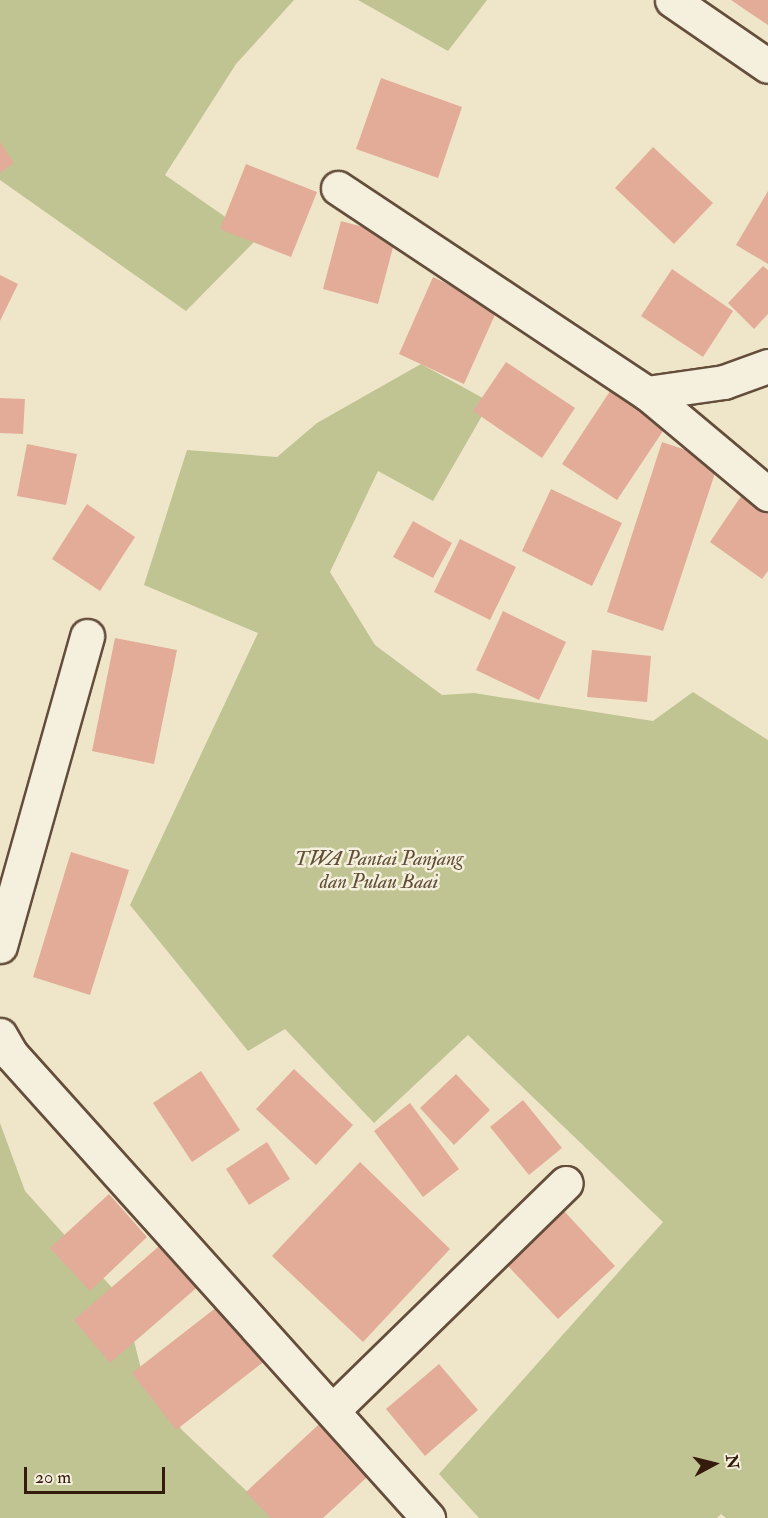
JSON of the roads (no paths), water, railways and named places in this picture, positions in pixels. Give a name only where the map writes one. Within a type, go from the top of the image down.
[{"type":"street","points":[[672,0],[768,66]]},
{"type":"street","points":[[338,188],[647,393],[768,494]]},
{"type":"street","points":[[647,393],[724,382],[768,366]]},
{"type":"street","points":[[0,945],[87,636]]},
{"type":"street","points":[[0,1035],[11,1054],[428,1518]]},
{"type":"street","points":[[333,1410],[566,1183]]},
{"type":"park label","name":"TWA Pantai Panjang dan Pulau Baai","points":[[379,870]]}]
